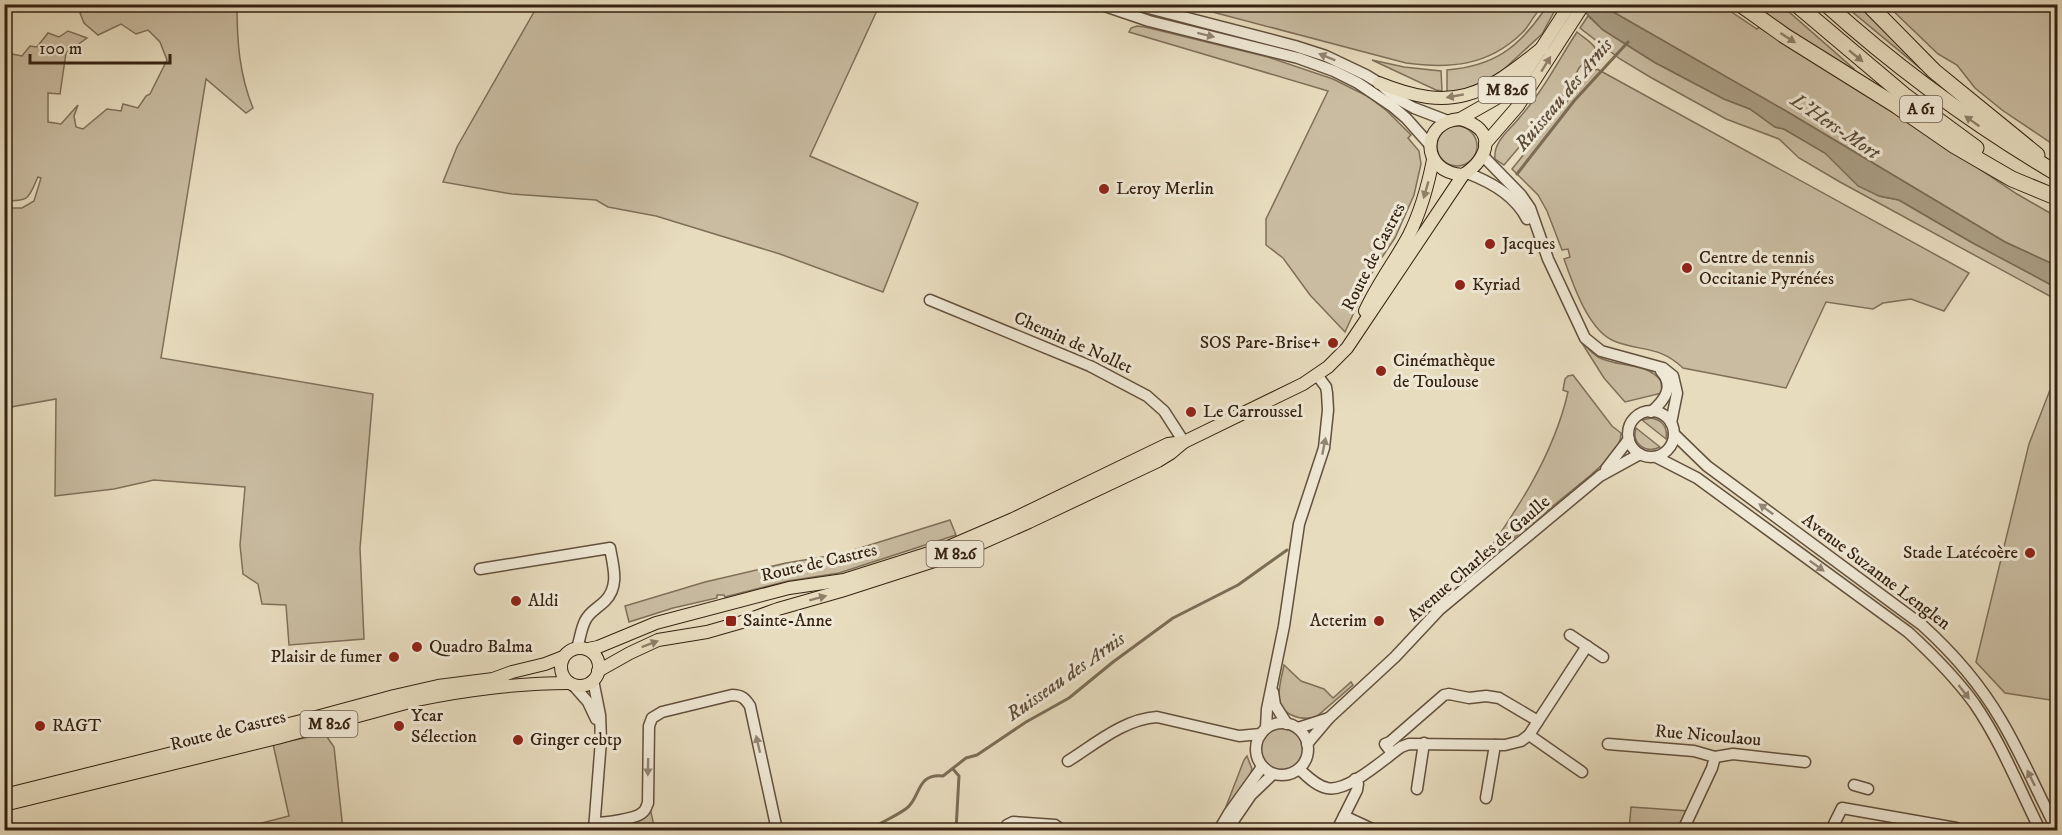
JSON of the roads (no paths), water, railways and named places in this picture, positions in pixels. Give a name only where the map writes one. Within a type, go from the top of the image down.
[{"type":"highway","points":[[1740,4],[1785,36],[1897,106],[1955,146],[2012,179],[2058,198]]},
{"type":"highway","name":"A 61","points":[[1796,4],[1927,114],[1984,153],[2058,198]]},
{"type":"highway","name":"A 61","points":[[1826,4],[1900,68],[1940,98],[2015,150],[2057,174]]},
{"type":"highway","points":[[1868,4],[1934,71],[1992,120],[2021,141],[2057,174]]},
{"type":"main road","name":"M 826","points":[[1484,151],[1518,106],[1561,28],[1570,4]]},
{"type":"main road","name":"M 826","points":[[1454,120],[1497,98],[1514,84],[1524,75],[1542,48],[1584,4]]},
{"type":"main road","points":[[1379,83],[1418,96],[1448,98],[1461,96],[1498,81],[1542,48]]},
{"type":"main road","points":[[1454,120],[1474,125],[1482,133],[1484,151],[1465,174],[1455,175],[1443,169],[1433,160],[1430,145],[1432,137],[1440,127],[1454,120]]},
{"type":"main road","name":"Route de Castres","points":[[1356,336],[1374,291],[1407,239],[1416,220],[1433,160]]},
{"type":"main road","name":"Route de Castres","points":[[582,648],[598,647],[675,617],[789,588],[844,580],[948,547],[1013,519],[1168,444],[1184,441],[1288,392],[1317,375],[1338,357],[1356,336],[1465,174]]},
{"type":"main road","name":"Route de Castres","points":[[596,676],[630,653],[658,640],[707,632],[742,622],[959,553],[1158,461],[1184,441]]},
{"type":"main road","points":[[582,648],[598,660],[596,676]]},
{"type":"main road","name":"M 826","points":[[563,657],[569,651],[582,648]]},
{"type":"main road","points":[[563,657],[561,671],[571,684]]},
{"type":"main road","name":"Route de Castres","points":[[4,795],[394,696],[438,686],[493,678],[563,657]]},
{"type":"main road","name":"M 826","points":[[571,684],[586,685],[596,676]]},
{"type":"main road","name":"Route de Castres","points":[[4,805],[437,696],[531,685],[571,684]]},
{"type":"street","points":[[1133,4],[1310,51],[1349,66],[1379,83],[1396,98],[1414,108],[1454,120]]},
{"type":"street","points":[[1104,6],[1149,21],[1315,64],[1347,77],[1399,111],[1430,145]]},
{"type":"street","points":[[1484,151],[1526,201],[1536,221],[1547,256]]},
{"type":"street","points":[[1465,174],[1501,190],[1522,209],[1547,256],[1580,329],[1592,345],[1609,355],[1663,368],[1675,381],[1677,393],[1670,448],[1656,457],[1635,451],[1629,439],[1629,428],[1634,419],[1645,412],[1662,415],[1672,429]]},
{"type":"street","name":"Chemin de Nollet","points":[[930,300],[1068,356],[1147,396],[1164,411],[1184,441]]},
{"type":"street","points":[[1651,412],[1661,404],[1668,386],[1665,375],[1653,365]]},
{"type":"street","points":[[1256,756],[1257,742],[1264,731],[1284,626],[1299,524],[1324,448],[1327,430],[1326,387],[1317,375]]},
{"type":"street","name":"Avenue Suzanne Lenglen","points":[[1672,429],[1707,466],[1922,625],[1947,648],[1971,675],[2002,721],[2057,831]]},
{"type":"street","name":"Avenue Charles de Gaulle","points":[[1307,744],[1329,718],[1388,664],[1439,610],[1616,462],[1629,439]]},
{"type":"street","name":"Avenue Charles de Gaulle","points":[[1616,462],[1640,454]]},
{"type":"street","name":"Avenue Suzanne Lenglen","points":[[1656,457],[1697,477],[1908,632],[1936,658],[1979,712],[1999,747],[2040,831]]},
{"type":"street","points":[[480,569],[610,548],[615,577],[614,585],[605,601],[585,620],[582,648]]},
{"type":"street","points":[[1570,635],[1604,657]]},
{"type":"street","points":[[1299,769],[1316,784],[1325,788],[1339,788],[1409,744],[1514,744],[1529,735],[1587,646]]},
{"type":"street","points":[[594,827],[600,757],[600,715],[596,676]]},
{"type":"street","points":[[571,684],[588,702],[599,728]]},
{"type":"street","points":[[1239,736],[1262,767],[1273,774],[1287,775],[1299,769],[1306,758],[1307,744],[1304,736],[1275,705],[1272,689]]},
{"type":"street","points":[[583,831],[605,822],[640,815],[645,811],[648,803],[649,726],[652,718],[662,712],[732,695],[740,695],[750,706],[777,831]]},
{"type":"street","points":[[1392,753],[1385,744],[1444,695],[1500,698],[1538,721]]},
{"type":"street","points":[[1068,762],[1128,724],[1148,718],[1157,717],[1239,736],[1264,731],[1278,723],[1293,726]]},
{"type":"street","name":"Avenue Charles de Gaulle","points":[[1293,726],[1329,718]]},
{"type":"street","points":[[1529,735],[1582,772]]},
{"type":"street","points":[[1417,789],[1424,744]]},
{"type":"street","name":"Rue Nicoulaou","points":[[1608,744],[1695,751],[1715,757],[1732,754],[1805,762]]},
{"type":"street","points":[[1486,798],[1495,745]]},
{"type":"street","points":[[1683,831],[1715,757]]},
{"type":"street","points":[[1219,831],[1262,767]]},
{"type":"street","points":[[1227,831],[1251,795],[1273,774]]},
{"type":"street","points":[[1337,831],[1357,790],[1358,784],[1355,779]]},
{"type":"street","points":[[1854,785],[1868,789]]},
{"type":"street","points":[[1831,831],[1842,808],[1956,828],[1961,831]]},
{"type":"street","points":[[1344,816],[1374,831]]},
{"type":"street","points":[[1005,831],[1006,825],[1013,822],[1055,825],[1062,831]]},
{"type":"street","points":[[634,831],[645,831]]},
{"type":"waterway","name":"Ruisseau des Arnis","points":[[1517,174],[1574,101],[1628,42]]},
{"type":"waterway","name":"Ruisseau des Arnis","points":[[869,830],[907,808],[923,782],[928,778],[943,776],[966,758],[977,755],[1026,722],[1069,698],[1173,618],[1238,585],[1287,550]]},
{"type":"waterway","points":[[953,769],[959,776],[956,830]]},
{"type":"place","name":"Leroy Merlin","points":[[1104,189]]},
{"type":"place","name":"Jacques","points":[[1490,244]]},
{"type":"place","name":"Centre de tennis Occitanie Pyrénées","points":[[1687,268]]},
{"type":"place","name":"Kyriad","points":[[1460,285]]},
{"type":"place","name":"SOS Pare-Brise+","points":[[1333,343]]},
{"type":"place","name":"Cinémathèque de Toulouse","points":[[1381,371]]},
{"type":"place","name":"Le Carroussel","points":[[1191,412]]},
{"type":"place","name":"Stade Latécoère","points":[[2030,553]]},
{"type":"place","name":"Aldi","points":[[516,601]]},
{"type":"place","name":"Sainte-Anne","points":[[731,621]]},
{"type":"place","name":"Acterim","points":[[1379,621]]},
{"type":"place","name":"Quadro Balma","points":[[417,647]]},
{"type":"place","name":"Plaisir de fumer","points":[[394,657]]},
{"type":"place","name":"RAGT","points":[[40,726]]},
{"type":"place","name":"Ycar Sélection","points":[[399,726]]},
{"type":"place","name":"Ginger cebtp","points":[[518,740]]},
{"type":"water label","name":"L'Hers-Mort","points":[[1835,127]]}]
